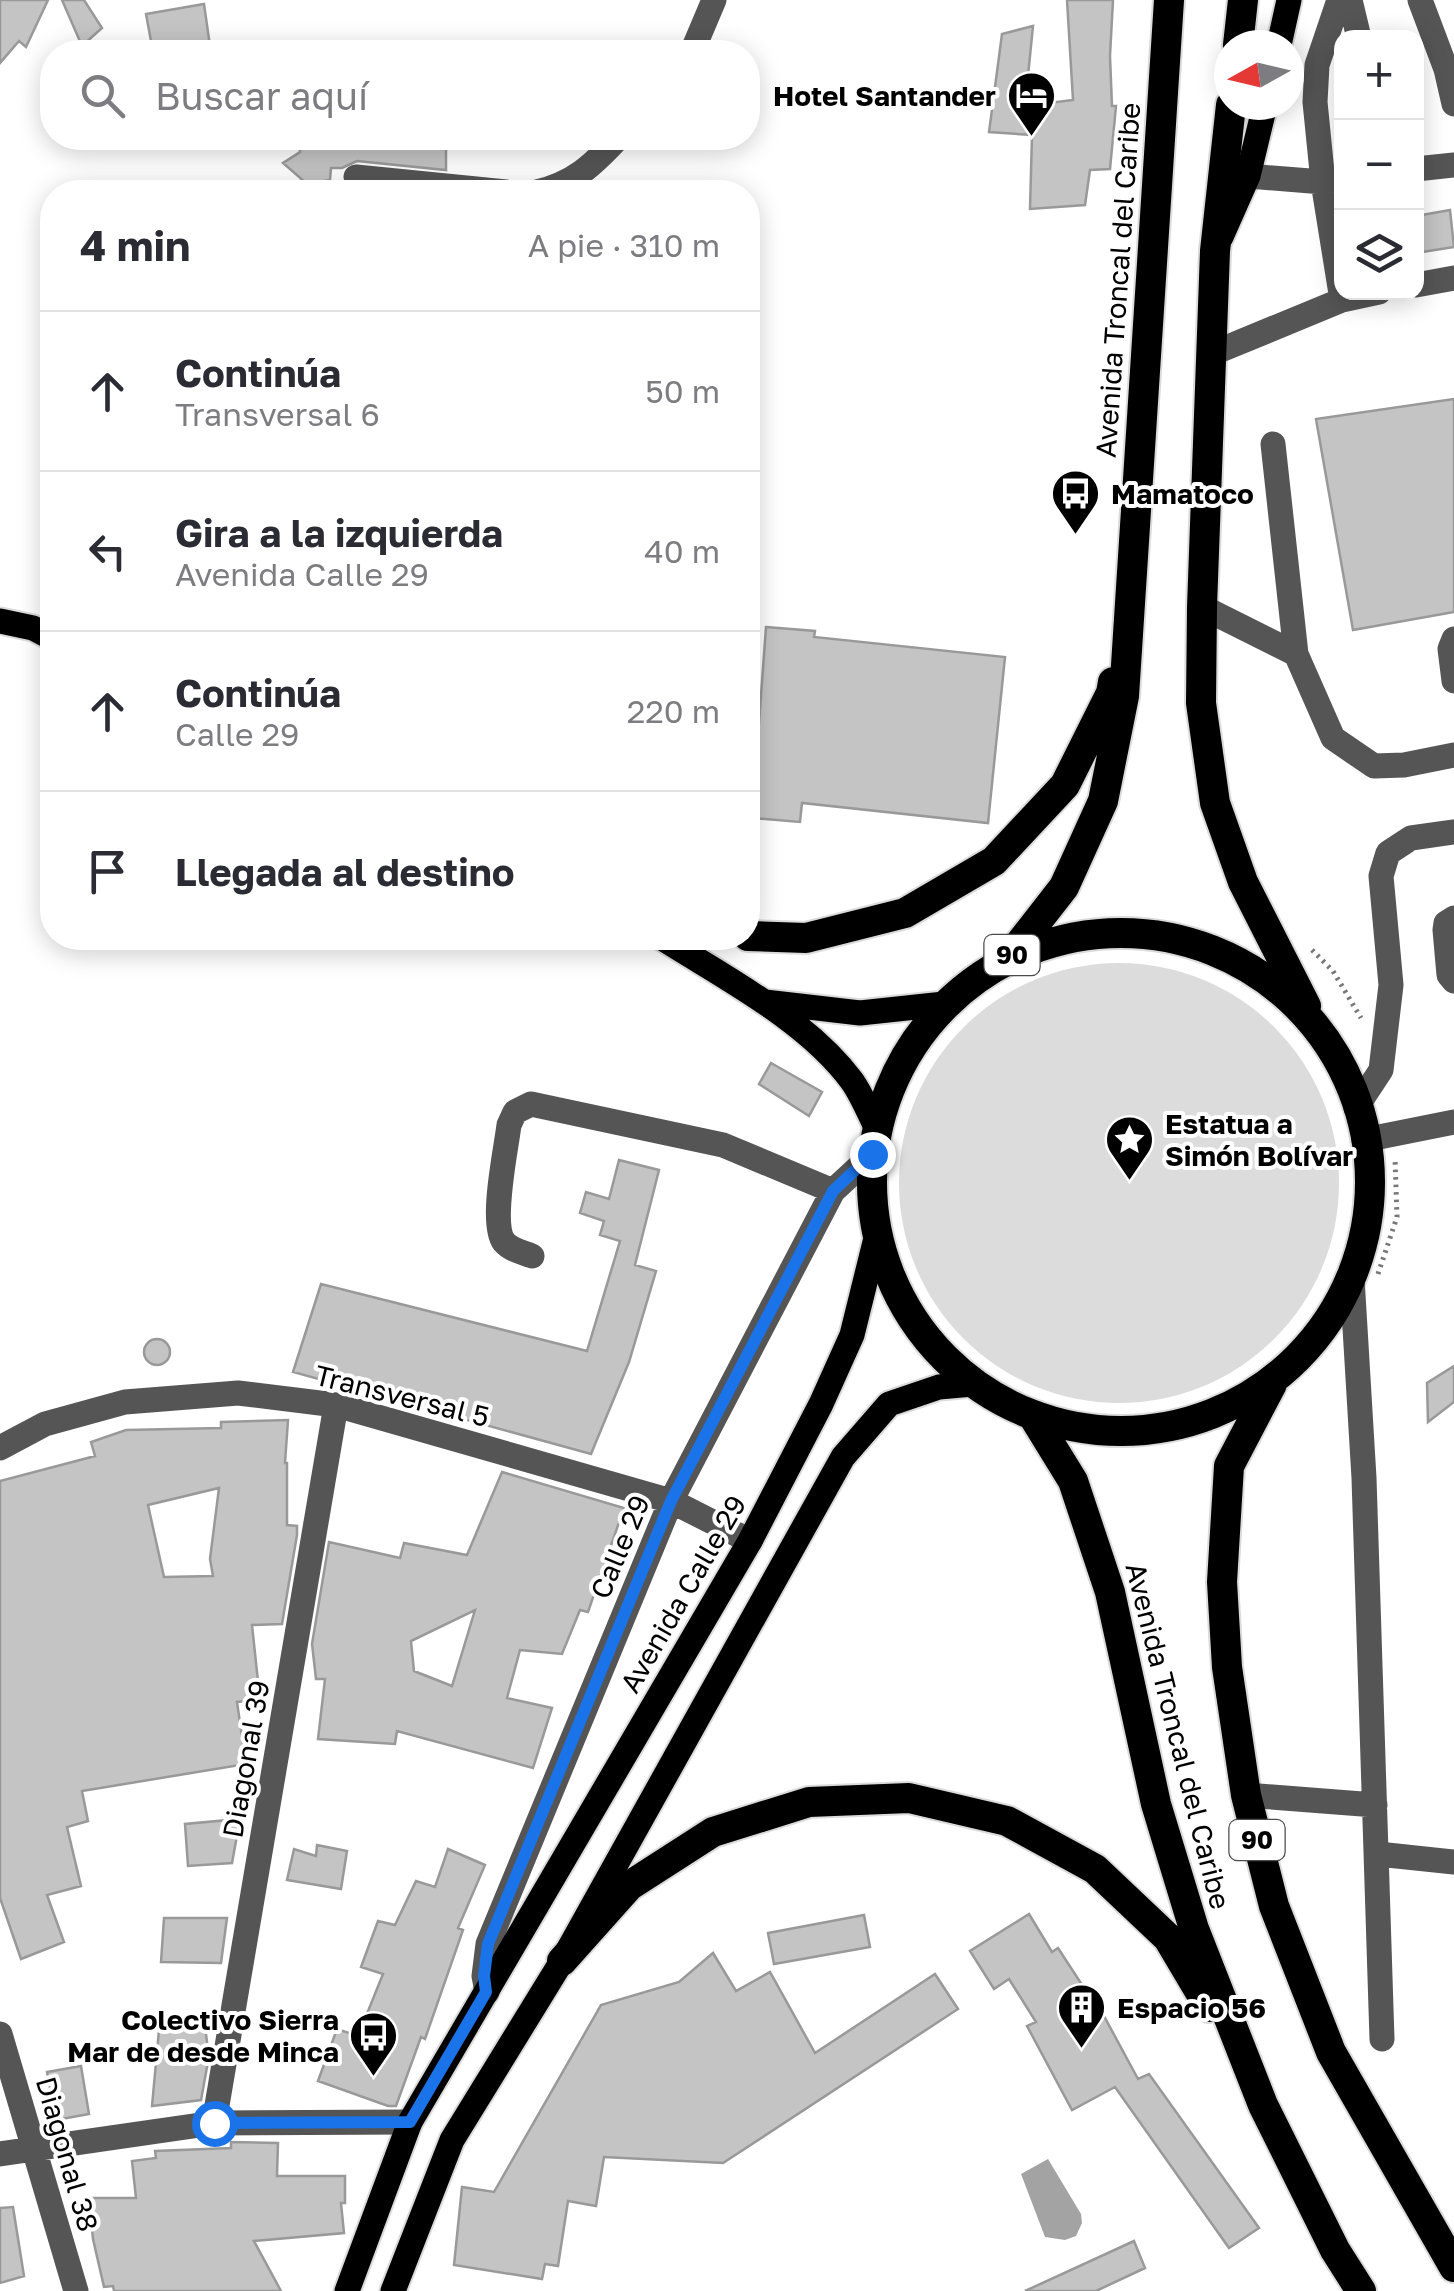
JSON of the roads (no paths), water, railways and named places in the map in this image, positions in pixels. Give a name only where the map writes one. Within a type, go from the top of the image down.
[{"type":"highway","name":"Avenida Troncal del Caribe","points":[[1011,956],[1064,888],[1103,801],[1124,696],[1169,0]]},
{"type":"highway","points":[[1240,30],[1243,0]]},
{"type":"highway","name":"90","points":[[1230,120],[1215,251],[1201,703],[1215,804],[1243,882],[1314,1022],[1344,1068],[1371,1172],[1367,1226],[1352,1278],[1319,1335],[1273,1382],[1230,1408],[1182,1425],[1132,1432],[1082,1430],[1033,1416],[973,1384],[929,1342],[896,1291],[877,1234],[872,1194],[874,1142],[901,1062],[944,1004],[1011,956],[1092,932],[1174,936],[1252,967],[1314,1022]]},
{"type":"highway","points":[[760,936],[806,938],[905,913],[994,861],[1065,785],[1111,693],[1130,591]]},
{"type":"highway","name":"Avenida Troncal del Caribe","points":[[1273,1382],[1229,1466],[1222,1582],[1226,1667],[1246,1796],[1274,1906],[1330,2052],[1454,2267]]},
{"type":"highway","name":"Avenida Troncal del Caribe","points":[[1033,1416],[1073,1480],[1110,1592],[1156,1804],[1194,1929],[1263,2105],[1335,2250],[1361,2291]]},
{"type":"highway","points":[[562,1961],[629,1886],[713,1832],[809,1802],[909,1798],[1006,1821],[1095,1869],[1168,1938],[1263,2105]]},
{"type":"main road","points":[[1282,30],[1289,0]]},
{"type":"main road","points":[[1215,251],[1248,176],[1261,120]]},
{"type":"main road","points":[[0,620],[40,632]]},
{"type":"main road","points":[[681,950],[764,1002],[826,1051],[854,1083],[874,1142]]},
{"type":"main road","points":[[764,1002],[860,1013],[944,1004]]},
{"type":"main road","name":"Avenida Calle 29","points":[[347,2291],[410,2122],[750,1541],[821,1404],[852,1335],[877,1234]]},
{"type":"main road","points":[[393,2291],[452,2140],[562,1961],[843,1456],[889,1404],[939,1387],[973,1384]]},
{"type":"street","points":[[697,40],[714,0]]},
{"type":"street","points":[[1336,210],[1315,102],[1317,65],[1339,0]]},
{"type":"street","points":[[1350,0],[1357,30]]},
{"type":"street","points":[[1420,0],[1446,69],[1454,104]]},
{"type":"street","points":[[572,180],[607,150]]},
{"type":"street","points":[[1424,168],[1454,165]]},
{"type":"street","points":[[1248,176],[1332,180]]},
{"type":"street","points":[[356,177],[386,180]]},
{"type":"street","points":[[1424,284],[1454,278]]},
{"type":"street","points":[[1211,354],[1337,300]]},
{"type":"street","points":[[1273,444],[1296,654],[1333,738],[1374,766],[1404,765],[1454,755]]},
{"type":"street","points":[[1202,607],[1296,654]]},
{"type":"street","points":[[1454,640],[1450,649],[1454,681]]},
{"type":"street","points":[[1356,1108],[1382,1070],[1391,984],[1381,876],[1388,853],[1411,838],[1454,832]]},
{"type":"street","points":[[1454,918],[1446,923],[1445,930],[1449,974],[1454,981]]},
{"type":"street","points":[[532,1256],[509,1247],[501,1238],[498,1220],[509,1125],[515,1112],[531,1104],[722,1144],[833,1191]]},
{"type":"street","points":[[1364,1140],[1454,1122]]},
{"type":"street","name":"Calle 29","points":[[486,1992],[488,1944],[671,1501],[833,1191],[874,1142]]},
{"type":"street","points":[[1352,1278],[1364,1478],[1382,2039]]},
{"type":"street","name":"Transversal 5","points":[[0,1448],[45,1424],[124,1402],[238,1392],[336,1406],[671,1501],[750,1541]]},
{"type":"street","name":"Diagonal 39","points":[[214,2123],[336,1406]]},
{"type":"street","points":[[1246,1796],[1375,1804]]},
{"type":"street","points":[[1378,1854],[1454,1862]]},
{"type":"street","name":"Diagonal 38","points":[[0,2034],[76,2291]]},
{"type":"street","points":[[0,2154],[214,2123],[410,2122]]},
{"type":"place","name":"Hotel Santander","points":[[1031,138]]},
{"type":"place","name":"Mamatoco","points":[[1076,536]]},
{"type":"place","name":"Estatua a Simón Bolívar","points":[[1130,1182]]},
{"type":"place","name":"Espacio 56","points":[[1082,2050]]},
{"type":"place","name":"Colectivo Sierra Mar de desde Minca","points":[[374,2078]]}]
